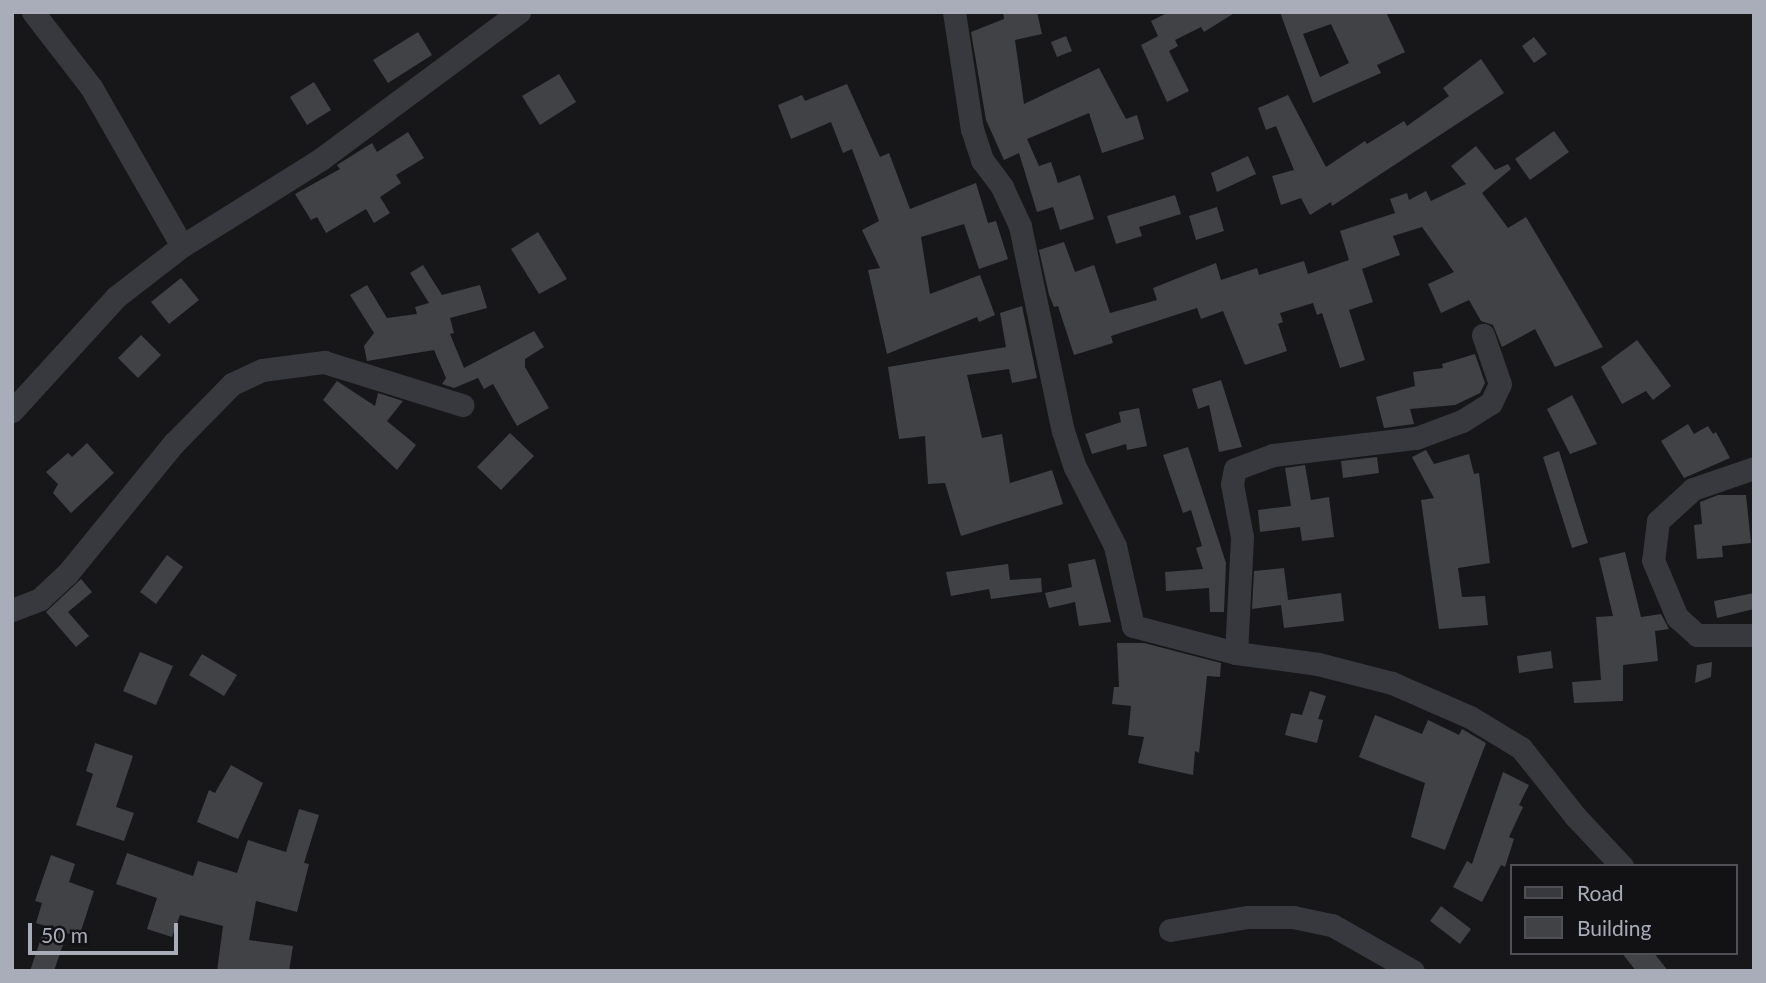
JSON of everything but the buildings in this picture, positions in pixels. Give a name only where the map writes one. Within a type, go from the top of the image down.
[{"type":"street","points":[[33,12],[91,87],[182,246]]},
{"type":"street","points":[[12,411],[116,297],[182,246],[321,159],[519,12]]},
{"type":"street","points":[[954,12],[972,129],[982,160],[1002,187],[1020,226],[1063,431],[1075,467],[1115,545],[1126,612],[1133,626],[1236,653],[1318,664],[1392,683],[1469,717],[1521,748],[1575,816],[1620,864]]},
{"type":"street","points":[[1236,653],[1242,537],[1232,484],[1236,470],[1273,455],[1416,438],[1462,421],[1491,403],[1500,384],[1483,335]]},
{"type":"street","points":[[12,610],[40,599],[67,574],[174,443],[232,384],[288,364],[324,362],[463,405]]},
{"type":"street","points":[[1754,468],[1693,489],[1658,521],[1653,560],[1676,617],[1697,635],[1754,635]]},
{"type":"street","points":[[1170,930],[1248,917],[1293,917],[1332,925],[1413,971]]}]
